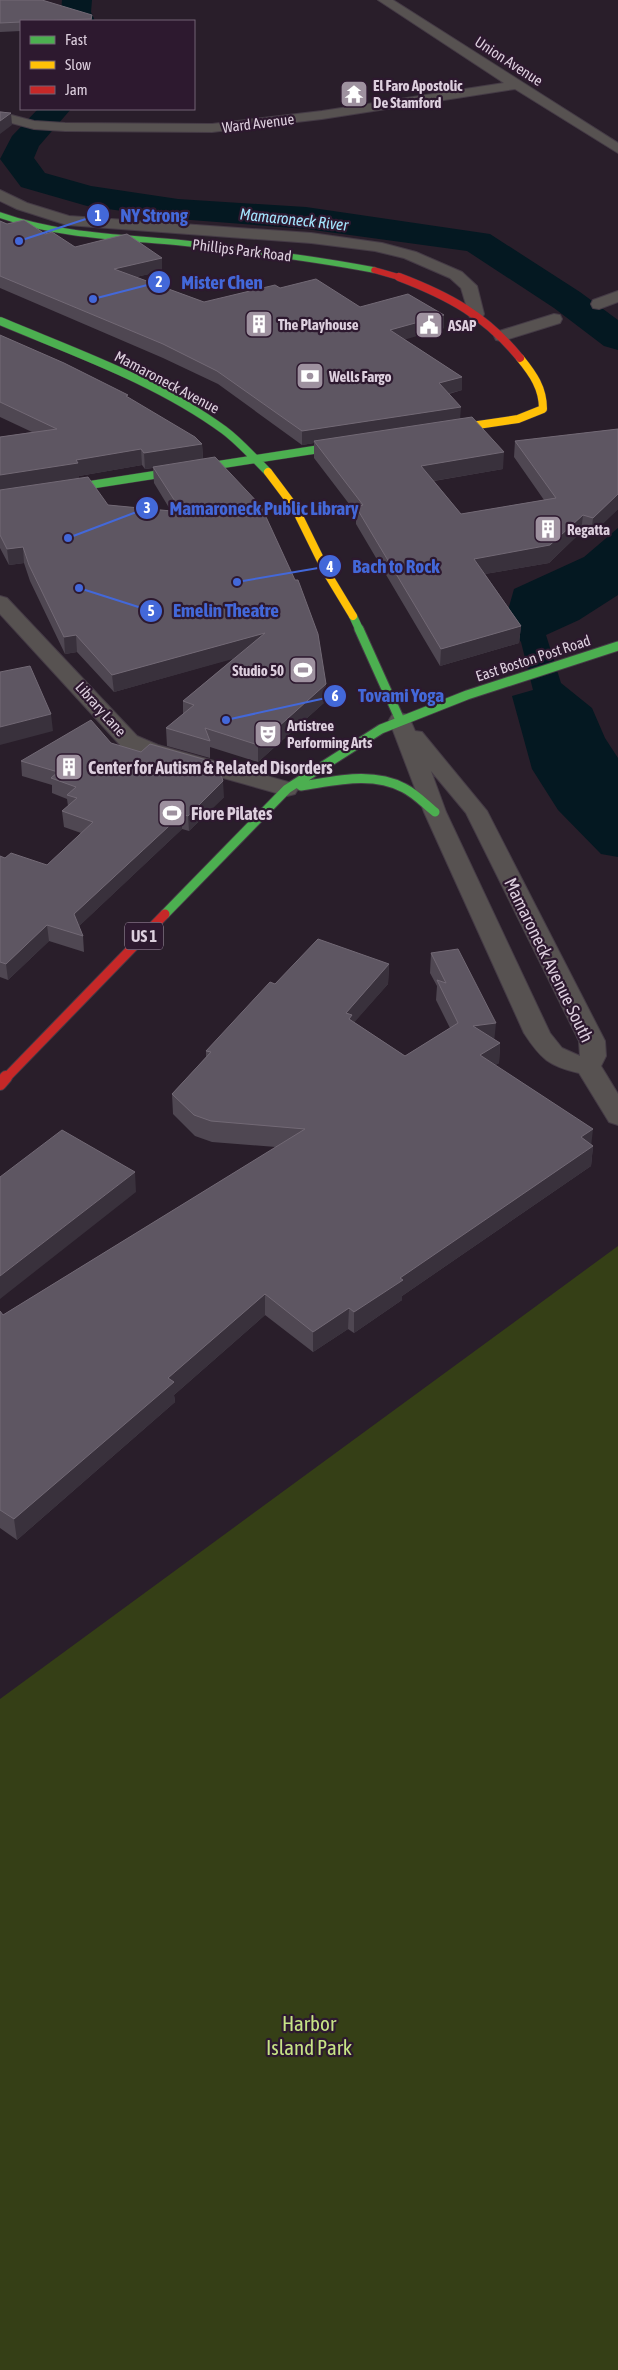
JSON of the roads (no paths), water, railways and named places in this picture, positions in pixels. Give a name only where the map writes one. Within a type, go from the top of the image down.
[{"type":"main road","name":"Phillips Park Road","points":[[0,215],[17,222],[62,232],[182,243],[342,263],[386,272],[434,292],[476,314],[502,336],[534,374],[544,396],[543,409],[518,419],[430,432]]},
{"type":"main road","name":"Mamaroneck Avenue","points":[[0,321],[131,377],[186,406],[224,430],[273,476],[296,508],[327,573],[359,626],[400,720]]},
{"type":"main road","points":[[0,499],[362,443]]},
{"type":"main road","name":"East Boston Post Road","points":[[400,720],[504,683],[618,646]]},
{"type":"main road","name":"US 1","points":[[0,1084],[287,788],[381,729],[400,720]]},
{"type":"main road","points":[[287,788],[350,777],[393,784],[409,791],[435,812]]},
{"type":"street","name":"Union Avenue","points":[[384,0],[618,149]]},
{"type":"street","name":"Ward Avenue","points":[[0,116],[22,122],[65,127],[212,128],[260,124],[516,85]]},
{"type":"street","name":"Phillips Park Road","points":[[0,195],[22,206],[67,220],[117,226],[311,238],[376,246],[410,255],[456,275],[469,286],[476,314]]},
{"type":"street","points":[[599,304],[618,296]]},
{"type":"street","points":[[502,336],[554,319]]},
{"type":"street","name":"Library Lane","points":[[2,608],[54,657],[129,741],[150,750],[287,788]]},
{"type":"street","name":"Mamaroneck Avenue South","points":[[400,720],[476,811],[592,1041],[593,1056],[588,1066],[562,1062],[549,1053],[537,1033],[435,812],[400,720]]},
{"type":"street","points":[[588,1066],[618,1116]]},
{"type":"water","points":[[618,528],[618,595],[579,620],[546,635],[561,683],[592,708],[605,738],[618,758],[618,857],[601,854],[558,810],[532,769],[512,696],[533,690],[521,642],[505,621],[514,589],[584,557]]},
{"type":"waterway","name":"Mamaroneck River","points":[[77,0],[76,12],[80,20]]},
{"type":"waterway","name":"Mamaroneck River","points":[[54,110],[24,143],[17,159],[33,180],[87,196],[178,209],[306,218],[477,242],[567,300],[618,338]]},
{"type":"place","name":"El Faro Apostolic De Stamford","points":[[354,94]]},
{"type":"place","name":"NY Strong","points":[[19,241]]},
{"type":"place","name":"Mister Chen","points":[[93,299]]},
{"type":"place","name":"The Playhouse","points":[[259,324]]},
{"type":"place","name":"ASAP","points":[[429,325]]},
{"type":"place","name":"Wells Fargo","points":[[310,376]]},
{"type":"place","name":"Regatta","points":[[548,529]]},
{"type":"place","name":"Mamaroneck Public Library","points":[[68,538]]},
{"type":"place","name":"Bach to Rock","points":[[237,582]]},
{"type":"place","name":"Emelin Theatre","points":[[79,588]]},
{"type":"place","name":"Studio 50","points":[[303,670]]},
{"type":"place","name":"Tovami Yoga","points":[[226,720]]},
{"type":"place","name":"Artistree Performing Arts","points":[[268,734]]},
{"type":"place","name":"Center for Autism & Related Disorders","points":[[69,767]]},
{"type":"place","name":"Fiore Pilates","points":[[172,813]]},
{"type":"park label","name":"Harbor Island Park","points":[[309,2035]]}]
